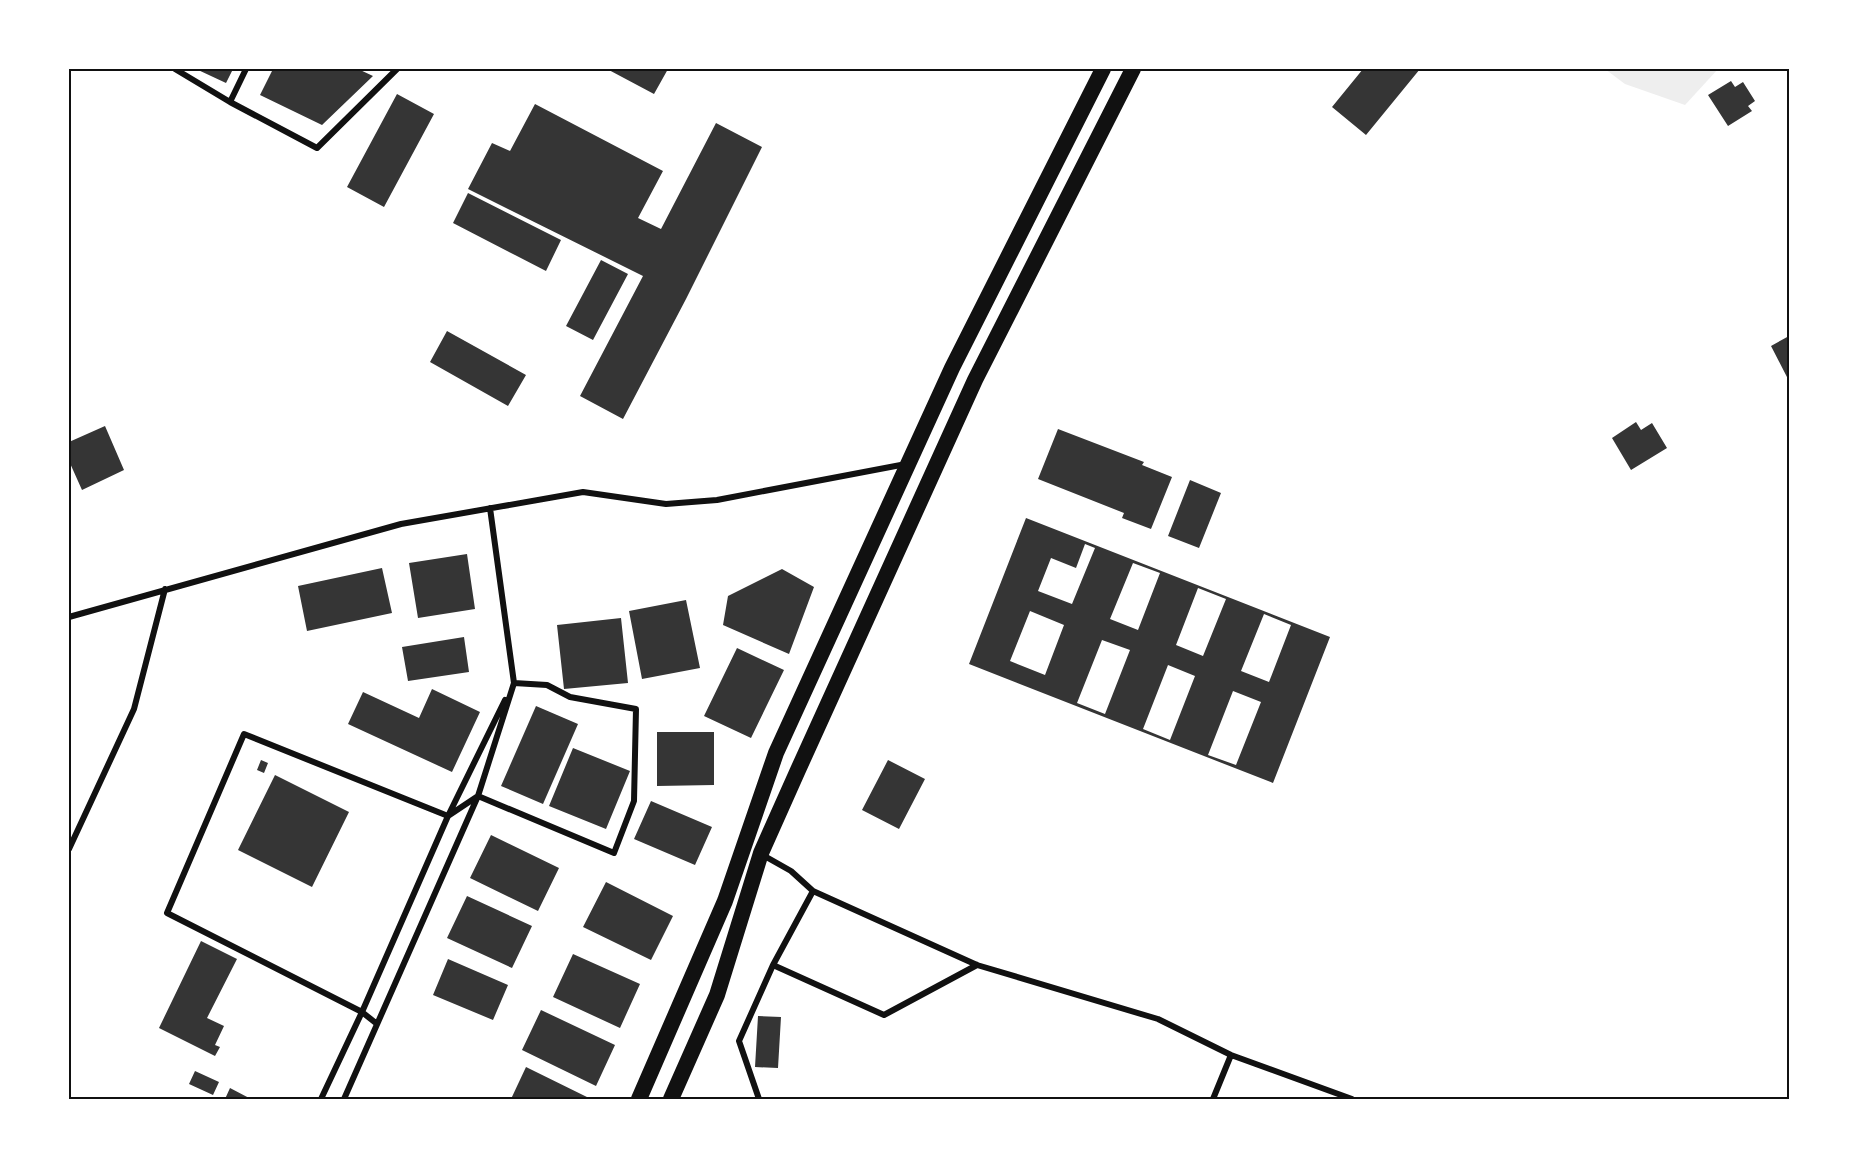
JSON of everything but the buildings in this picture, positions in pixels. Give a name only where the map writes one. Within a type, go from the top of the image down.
[{"type":"highway","points":[[639,1099],[725,901],[776,753],[952,368],[1103,69]]},
{"type":"highway","points":[[672,1099],[717,995],[761,854],[842,672],[975,380],[1133,69]]},
{"type":"highway","points":[[818,663],[842,672]]},
{"type":"street","points":[[175,69],[230,102],[317,148],[398,69]]},
{"type":"street","points":[[230,102],[246,69]]},
{"type":"street","points":[[69,617],[401,524],[583,492],[666,504],[717,500],[907,464]]},
{"type":"street","points":[[344,1099],[478,796],[513,683],[490,508]]},
{"type":"street","points":[[69,849],[134,709],[165,590]]},
{"type":"street","points":[[478,796],[614,854],[634,801],[636,709],[570,697],[547,686],[513,683]]},
{"type":"street","points":[[321,1099],[448,816],[513,683]]},
{"type":"street","points":[[377,1024],[362,1012],[167,914],[244,734],[448,816]]},
{"type":"street","points":[[448,816],[478,796]]},
{"type":"street","points":[[761,854],[791,871],[813,891],[977,965],[1158,1019],[1232,1055],[1352,1099]]},
{"type":"street","points":[[759,1099],[740,1041],[773,965],[813,891]]},
{"type":"street","points":[[773,965],[884,1015],[977,965]]},
{"type":"street","points":[[1213,1099],[1232,1055]]},
{"type":"shaded area","points":[[1605,69],[1718,69],[1685,105],[1625,84]]}]
